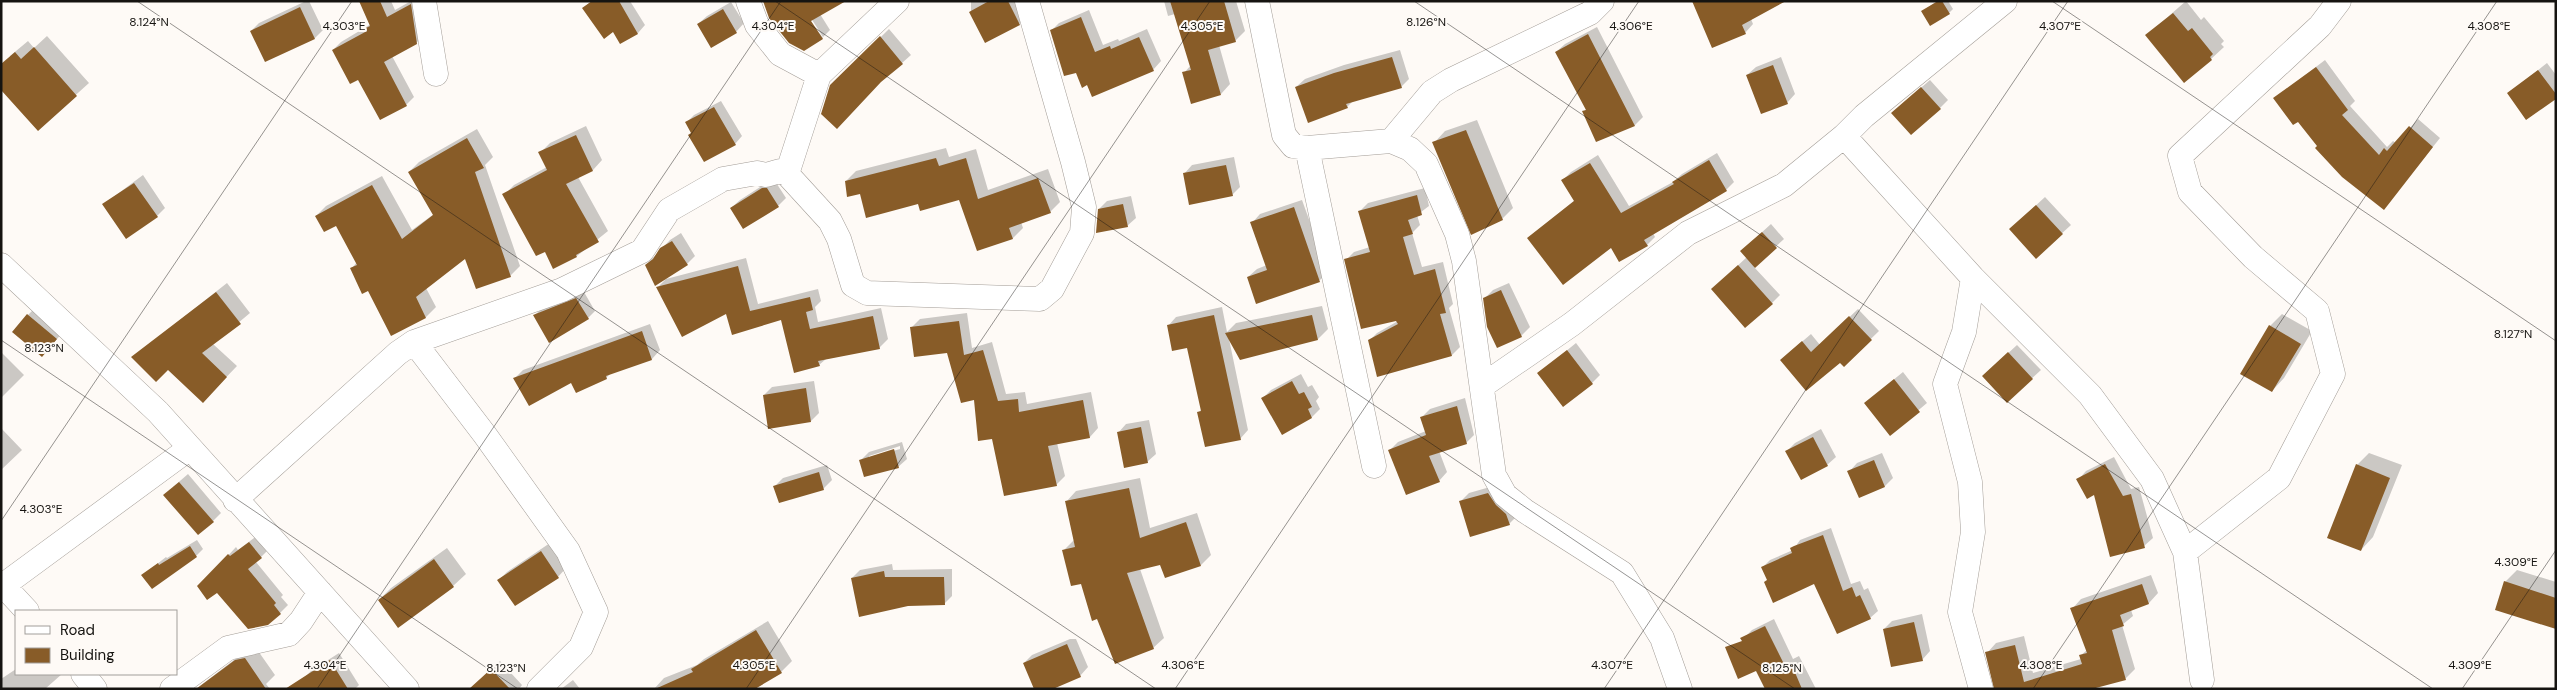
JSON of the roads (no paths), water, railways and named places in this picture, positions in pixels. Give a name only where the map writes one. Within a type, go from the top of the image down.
[{"type":"street","points":[[424,1],[436,74]]},
{"type":"street","points":[[748,1],[757,25],[780,54],[819,76]]},
{"type":"street","points":[[787,174],[819,76],[897,1]]},
{"type":"street","points":[[235,500],[398,353],[414,342],[562,290],[642,251],[669,210],[723,178],[757,173],[766,175],[780,171],[787,174],[830,221],[839,240],[853,285],[868,293],[1040,299],[1052,289],[1082,233],[1084,207],[1027,1]]},
{"type":"street","points":[[1257,1],[1284,135],[1293,146],[1307,148],[1391,141],[1410,149],[1426,164],[1457,234],[1464,261],[1494,476],[1505,495],[1526,511],[1622,573],[1662,638],[1680,689]]},
{"type":"street","points":[[1391,141],[1432,92],[1451,80],[1590,13],[1602,1]]},
{"type":"street","points":[[1482,386],[1572,324],[1688,233],[1784,185],[1844,136],[1864,116],[2005,1]]},
{"type":"street","points":[[2185,552],[2279,478],[2333,374],[2317,311],[2253,257],[2190,192],[2180,156],[2320,26],[2339,1]]},
{"type":"street","points":[[1844,136],[1973,278],[2090,395],[2152,479],[2185,552],[2196,686]]},
{"type":"street","points":[[1307,148],[1374,466]]},
{"type":"street","points":[[1,265],[158,412],[235,500],[407,689]]},
{"type":"street","points":[[1973,278],[1964,332],[1945,384],[1970,482],[1973,532],[1960,612],[1981,689]]},
{"type":"street","points":[[414,342],[485,435],[568,552],[596,612],[581,647],[539,689]]},
{"type":"street","points":[[26,610],[2,585],[190,448]]},
{"type":"street","points":[[172,689],[228,648],[289,634],[320,592]]},
{"type":"street","points":[[84,675],[95,689]]}]
